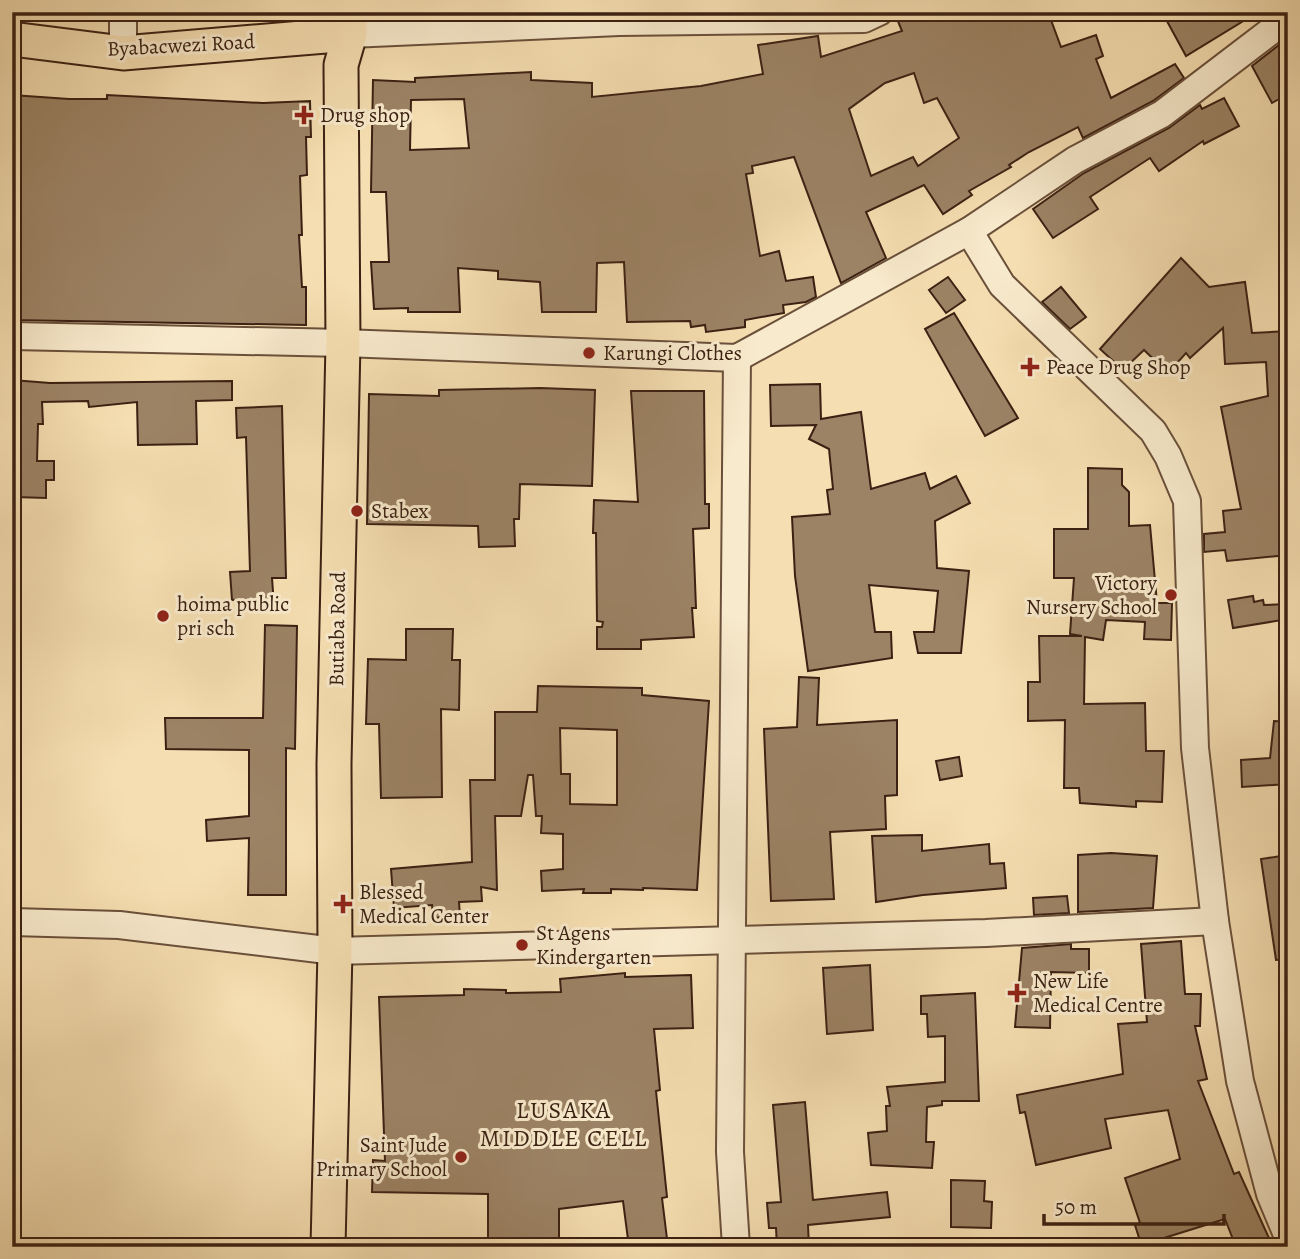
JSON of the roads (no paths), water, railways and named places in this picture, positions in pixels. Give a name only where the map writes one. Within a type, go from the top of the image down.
[{"type":"main road","name":"Byabacwezi Road","points":[[12,39],[123,52],[350,23]]},
{"type":"main road","name":"Butiaba Road","points":[[328,1247],[343,343],[341,65],[350,23]]},
{"type":"street","points":[[123,12],[123,52]]},
{"type":"street","points":[[350,23],[864,19],[879,12]]},
{"type":"street","points":[[12,336],[343,343],[737,358],[969,231],[1075,160],[1162,114],[1288,19]]},
{"type":"street","points":[[969,231],[1002,285],[1153,431],[1168,456],[1186,501],[1195,748],[1215,921],[1240,1081],[1279,1191],[1288,1237]]},
{"type":"street","points":[[736,1247],[730,1152],[733,939],[731,800],[735,703],[737,358]]},
{"type":"street","points":[[12,922],[119,925],[335,951],[986,933],[1215,921]]},
{"type":"place","name":"Drug shop","points":[[304,115]]},
{"type":"place","name":"Karungi Clothes","points":[[589,353]]},
{"type":"place","name":"Peace Drug Shop","points":[[1030,367]]},
{"type":"place","name":"Stabex","points":[[357,511]]},
{"type":"place","name":"Victory Nursery School","points":[[1171,595]]},
{"type":"place","name":"hoima public pri sch","points":[[163,616]]},
{"type":"place","name":"Blessed Medical Center","points":[[343,904]]},
{"type":"place","name":"St Agens Kindergarten","points":[[522,945]]},
{"type":"place","name":"New Life Medical Centre","points":[[1017,993]]},
{"type":"place","name":"Saint Jude Primary School","points":[[461,1157]]},
{"type":"district","name":"LUSAKA MIDDLE CELL","points":[[564,1124]]}]
